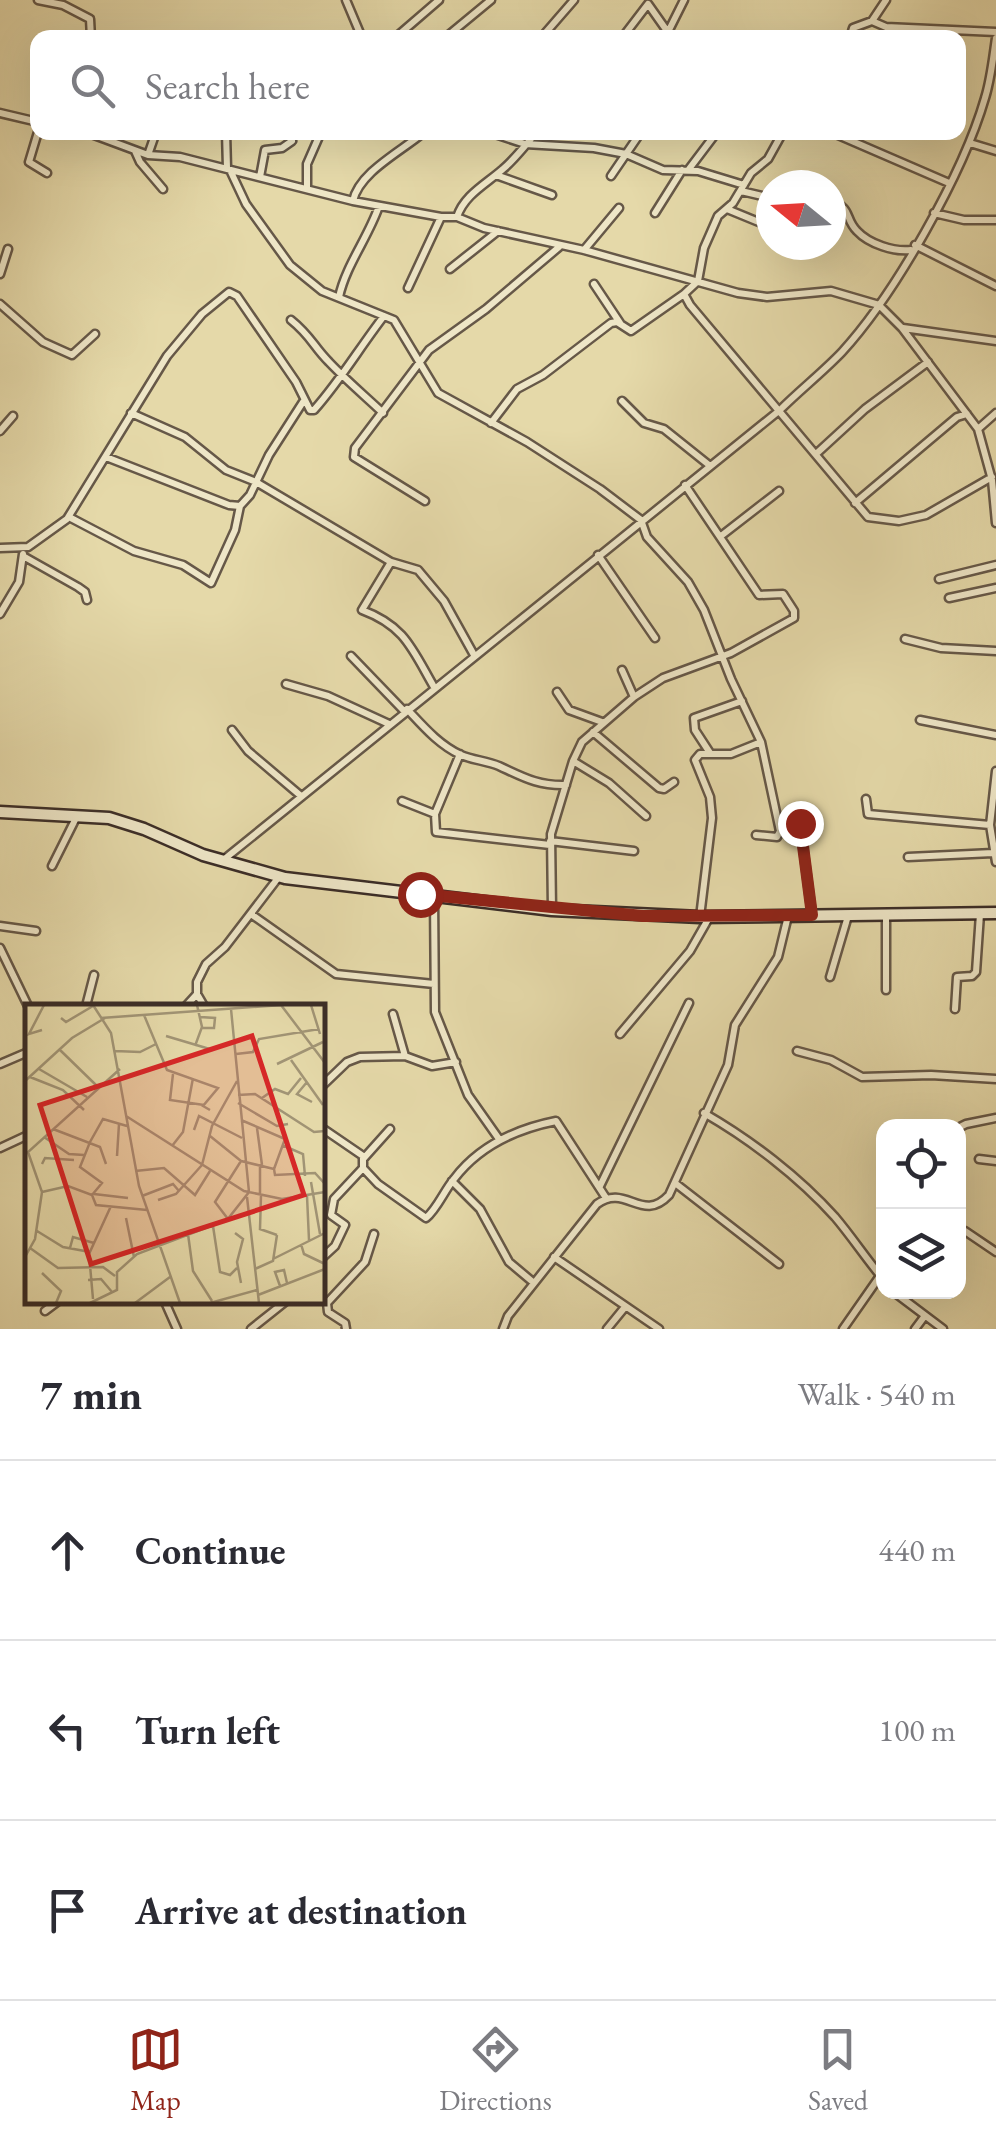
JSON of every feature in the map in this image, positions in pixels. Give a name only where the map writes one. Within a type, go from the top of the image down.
[{"type":"street","points":[[38,0],[63,5],[90,20],[91,30]]},
{"type":"street","points":[[346,0],[359,30]]},
{"type":"street","points":[[404,30],[439,0]]},
{"type":"street","points":[[455,30],[491,0]]},
{"type":"street","points":[[547,30],[574,0]]},
{"type":"street","points":[[672,30],[684,0]]},
{"type":"street","points":[[852,30],[872,21],[886,0]]},
{"type":"street","points":[[628,30],[648,4],[666,30]]},
{"type":"street","points":[[872,21],[882,26],[933,30]]},
{"type":"street","points":[[221,862],[780,410],[841,352],[879,306],[970,143],[986,94],[996,35],[966,33]]},
{"type":"street","points":[[0,113],[30,120]]},
{"type":"street","points":[[36,140],[29,162],[47,172]]},
{"type":"street","points":[[108,140],[148,154],[228,168],[353,202],[456,217],[755,296],[830,292],[879,306],[902,328],[978,429],[992,457],[996,523]]},
{"type":"street","points":[[148,154],[153,140]]},
{"type":"street","points":[[226,140],[228,168],[246,204],[276,249],[305,279],[402,328],[438,393],[600,489],[640,520],[647,537],[696,594],[761,742],[780,831],[774,837],[756,835]]},
{"type":"street","points":[[260,177],[264,152],[287,146],[291,140]]},
{"type":"street","points":[[306,189],[307,164],[318,140]]},
{"type":"street","points":[[353,202],[356,189],[414,140]]},
{"type":"street","points":[[514,140],[626,154],[663,170],[685,170],[756,193]]},
{"type":"street","points":[[456,217],[465,202],[530,140]]},
{"type":"street","points":[[611,176],[636,140]]},
{"type":"street","points":[[655,213],[710,140]]},
{"type":"street","points":[[491,423],[517,389],[543,375],[611,323],[632,330],[684,294],[698,280],[712,229],[779,140]]},
{"type":"street","points":[[850,140],[949,183]]},
{"type":"street","points":[[970,143],[996,151]]},
{"type":"street","points":[[135,150],[140,162],[163,188]]},
{"type":"street","points":[[495,174],[552,194]]},
{"type":"street","points":[[338,298],[380,206]]},
{"type":"street","points":[[584,250],[619,208]]},
{"type":"street","points":[[726,208],[756,220]]},
{"type":"street","points":[[846,210],[860,234],[894,250],[914,248],[996,286]]},
{"type":"street","points":[[934,213],[964,220],[996,220]]},
{"type":"street","points":[[408,288],[441,217]]},
{"type":"street","points":[[450,269],[498,231]]},
{"type":"street","points":[[425,501],[354,457],[356,448],[428,350],[486,309],[560,246]]},
{"type":"street","points":[[0,274],[8,249]]},
{"type":"street","points":[[594,284],[620,324]]},
{"type":"street","points":[[0,614],[18,582],[24,552],[69,517],[177,341],[206,310],[231,292],[296,382],[308,409],[314,410],[384,316]]},
{"type":"street","points":[[684,294],[697,315],[868,517],[899,521],[917,518],[992,477]]},
{"type":"street","points":[[0,304],[43,342],[72,355],[76,356],[95,334]]},
{"type":"street","points":[[292,320],[309,334],[340,374],[383,413]]},
{"type":"street","points":[[902,328],[996,341]]},
{"type":"street","points":[[414,350],[428,350]]},
{"type":"street","points":[[816,454],[928,362]]},
{"type":"street","points":[[69,517],[122,546],[183,565],[210,584],[235,530],[240,506],[303,401]]},
{"type":"street","points":[[622,401],[644,423],[664,428],[709,466]]},
{"type":"street","points":[[854,503],[957,416],[961,406]]},
{"type":"street","points":[[131,413],[185,438],[226,470],[256,482],[391,562],[407,564],[426,576],[474,655]]},
{"type":"street","points":[[978,429],[996,413]]},
{"type":"street","points":[[957,416],[968,414]]},
{"type":"street","points":[[0,431],[13,416]]},
{"type":"street","points":[[106,457],[240,506]]},
{"type":"street","points":[[552,910],[552,844],[566,784],[582,742],[634,697],[663,678],[723,655],[795,615],[783,594],[759,594],[685,485]]},
{"type":"street","points":[[721,536],[779,491]]},
{"type":"street","points":[[0,548],[24,552],[85,592],[87,600]]},
{"type":"street","points":[[598,555],[655,638]]},
{"type":"street","points":[[391,562],[362,610],[397,627],[434,687]]},
{"type":"street","points":[[939,579],[996,565]]},
{"type":"street","points":[[949,598],[996,588]]},
{"type":"street","points":[[905,638],[940,648],[996,651]]},
{"type":"street","points":[[351,656],[430,732],[460,754],[546,786],[566,784]]},
{"type":"street","points":[[622,670],[634,697]]},
{"type":"street","points":[[286,684],[328,696],[390,724]]},
{"type":"street","points":[[557,692],[569,710],[604,723]]},
{"type":"street","points":[[710,753],[694,730],[694,718],[742,701]]},
{"type":"street","points":[[920,720],[996,735]]},
{"type":"street","points":[[232,730],[248,752],[301,796]]},
{"type":"street","points":[[593,732],[662,790],[674,782]]},
{"type":"street","points":[[620,1034],[690,951],[705,916],[712,818],[710,797],[696,756],[731,754],[761,742]]},
{"type":"street","points":[[460,754],[435,814],[438,832],[634,852]]},
{"type":"street","points":[[573,761],[609,784],[646,816]]},
{"type":"street","points":[[908,857],[994,857],[990,825],[996,771]]},
{"type":"street","points":[[866,799],[868,814],[990,825]]},
{"type":"street","points":[[402,801],[435,814]]},
{"type":"street","points":[[0,812],[78,815],[125,822],[221,862],[279,876],[552,910],[705,916],[996,913]]},
{"type":"street","points":[[52,866],[78,815]]},
{"type":"street","points":[[800,823],[812,915]]},
{"type":"street","points":[[203,1004],[197,994],[197,982],[206,964],[224,948],[279,876]]},
{"type":"street","points":[[434,896],[435,1012],[468,1095],[499,1140]]},
{"type":"street","points":[[955,1010],[957,977],[976,972],[980,913]]},
{"type":"street","points":[[251,914],[336,974],[434,984]]},
{"type":"street","points":[[830,977],[848,914]]},
{"type":"street","points":[[503,1329],[508,1316],[589,1212],[606,1198],[622,1197],[644,1206],[656,1206],[676,1184],[728,1065],[735,1025],[778,957],[788,915]]},
{"type":"street","points":[[886,915],[886,990]]},
{"type":"street","points":[[0,926],[36,932]]},
{"type":"street","points":[[0,948],[4,967],[27,1004]]},
{"type":"street","points":[[87,1004],[94,975]]},
{"type":"street","points":[[188,1004],[197,994]]},
{"type":"street","points":[[600,1186],[689,1003]]},
{"type":"street","points":[[393,1014],[405,1056]]},
{"type":"street","points":[[797,1051],[831,1060],[862,1077],[996,1079]]},
{"type":"street","points":[[0,1064],[25,1053]]},
{"type":"street","points":[[325,1083],[352,1059],[405,1056],[432,1066],[456,1062]]},
{"type":"street","points":[[704,1114],[749,1142],[812,1195],[876,1270]]},
{"type":"street","points":[[966,1124],[996,1118]]},
{"type":"street","points":[[363,1168],[424,1218],[431,1216],[452,1181],[471,1160],[499,1140],[556,1122],[606,1198]]},
{"type":"street","points":[[325,1130],[364,1158]]},
{"type":"street","points":[[325,1255],[335,1246],[345,1226],[331,1216],[332,1205],[363,1168],[364,1158],[390,1130]]},
{"type":"street","points":[[0,1148],[25,1137]]},
{"type":"street","points":[[979,1159],[996,1161]]},
{"type":"street","points":[[452,1181],[480,1209],[509,1262],[534,1282]]},
{"type":"street","points":[[676,1184],[779,1264]]},
{"type":"street","points":[[966,1232],[996,1252]]},
{"type":"street","points":[[346,1329],[345,1323],[328,1312],[327,1303],[365,1262],[374,1234]]},
{"type":"street","points":[[554,1257],[659,1329]]},
{"type":"street","points":[[843,1329],[876,1286]]},
{"type":"street","points":[[902,1299],[943,1329]]},
{"type":"street","points":[[45,1312],[55,1304]]},
{"type":"street","points":[[166,1304],[177,1329]]},
{"type":"street","points":[[252,1329],[283,1304]]},
{"type":"street","points":[[607,1329],[625,1307]]},
{"type":"street","points":[[915,1329],[924,1317]]},
{"type":"route","points":[[420,894],[643,916],[812,915],[800,823]]}]
